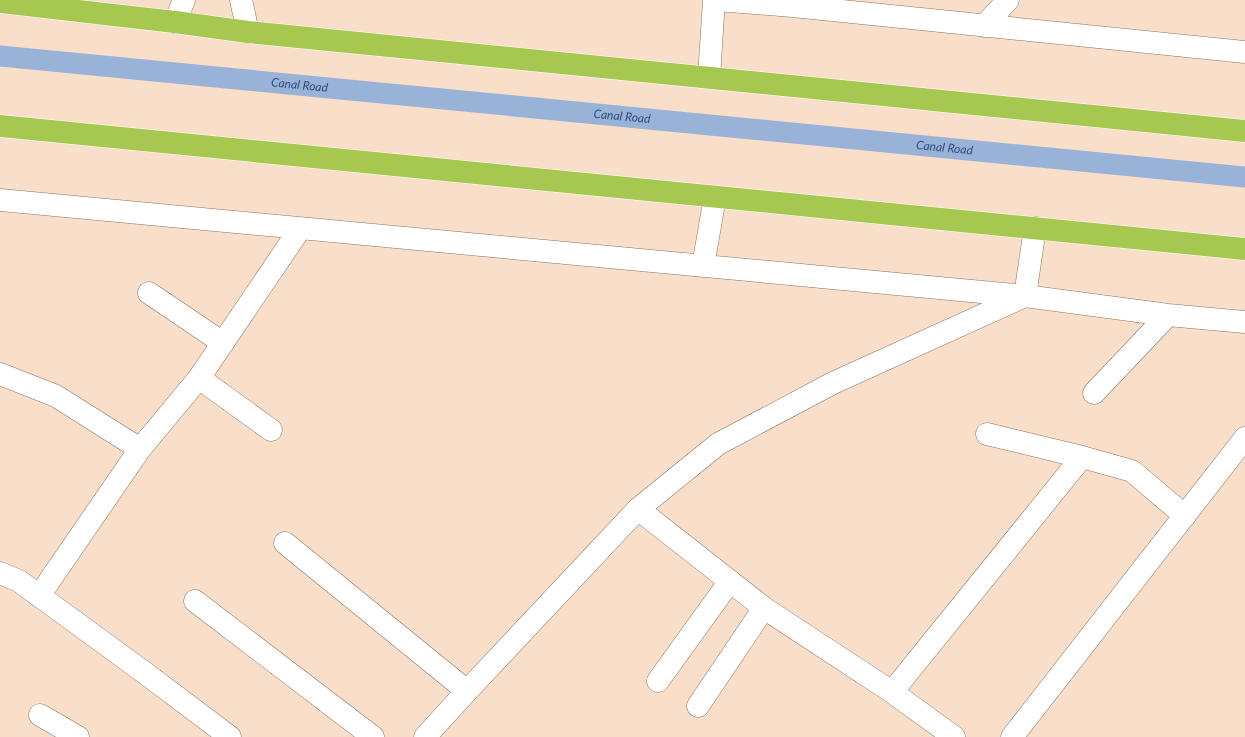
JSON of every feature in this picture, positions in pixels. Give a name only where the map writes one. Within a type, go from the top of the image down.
[{"type":"highway","points":[[0,2],[248,32],[1245,131]]},
{"type":"highway","points":[[0,126],[1245,249]]},
{"type":"street","points":[[175,22],[184,0]]},
{"type":"street","points":[[241,0],[248,32]]},
{"type":"street","points":[[709,77],[715,0],[796,3],[984,26],[1245,52]]},
{"type":"street","points":[[984,26],[1008,0]]},
{"type":"street","points":[[703,266],[715,197]]},
{"type":"street","points":[[0,200],[1025,296],[1168,315],[1245,322]]},
{"type":"street","points":[[1025,296],[1035,228]]},
{"type":"street","points":[[39,596],[140,449],[199,378],[300,229]]},
{"type":"street","points":[[149,292],[223,343]]},
{"type":"street","points":[[425,737],[638,509],[718,444],[832,383],[1025,296]]},
{"type":"street","points":[[1094,394],[1168,315]]},
{"type":"street","points":[[0,374],[56,396],[140,449]]},
{"type":"street","points":[[199,378],[271,430]]},
{"type":"street","points":[[987,434],[1082,457],[1132,471],[1185,516]]},
{"type":"street","points":[[1012,737],[1245,438]]},
{"type":"street","points":[[892,692],[1082,457]]},
{"type":"street","points":[[638,509],[764,608],[892,692],[954,737]]},
{"type":"street","points":[[285,543],[467,691]]},
{"type":"street","points":[[0,573],[19,581],[230,737]]},
{"type":"street","points":[[658,681],[730,581]]},
{"type":"street","points":[[195,601],[373,737]]},
{"type":"street","points":[[698,706],[764,608]]},
{"type":"street","points":[[40,715],[78,737]]},
{"type":"waterway","name":"Canal Road","points":[[0,56],[1245,177]]}]
